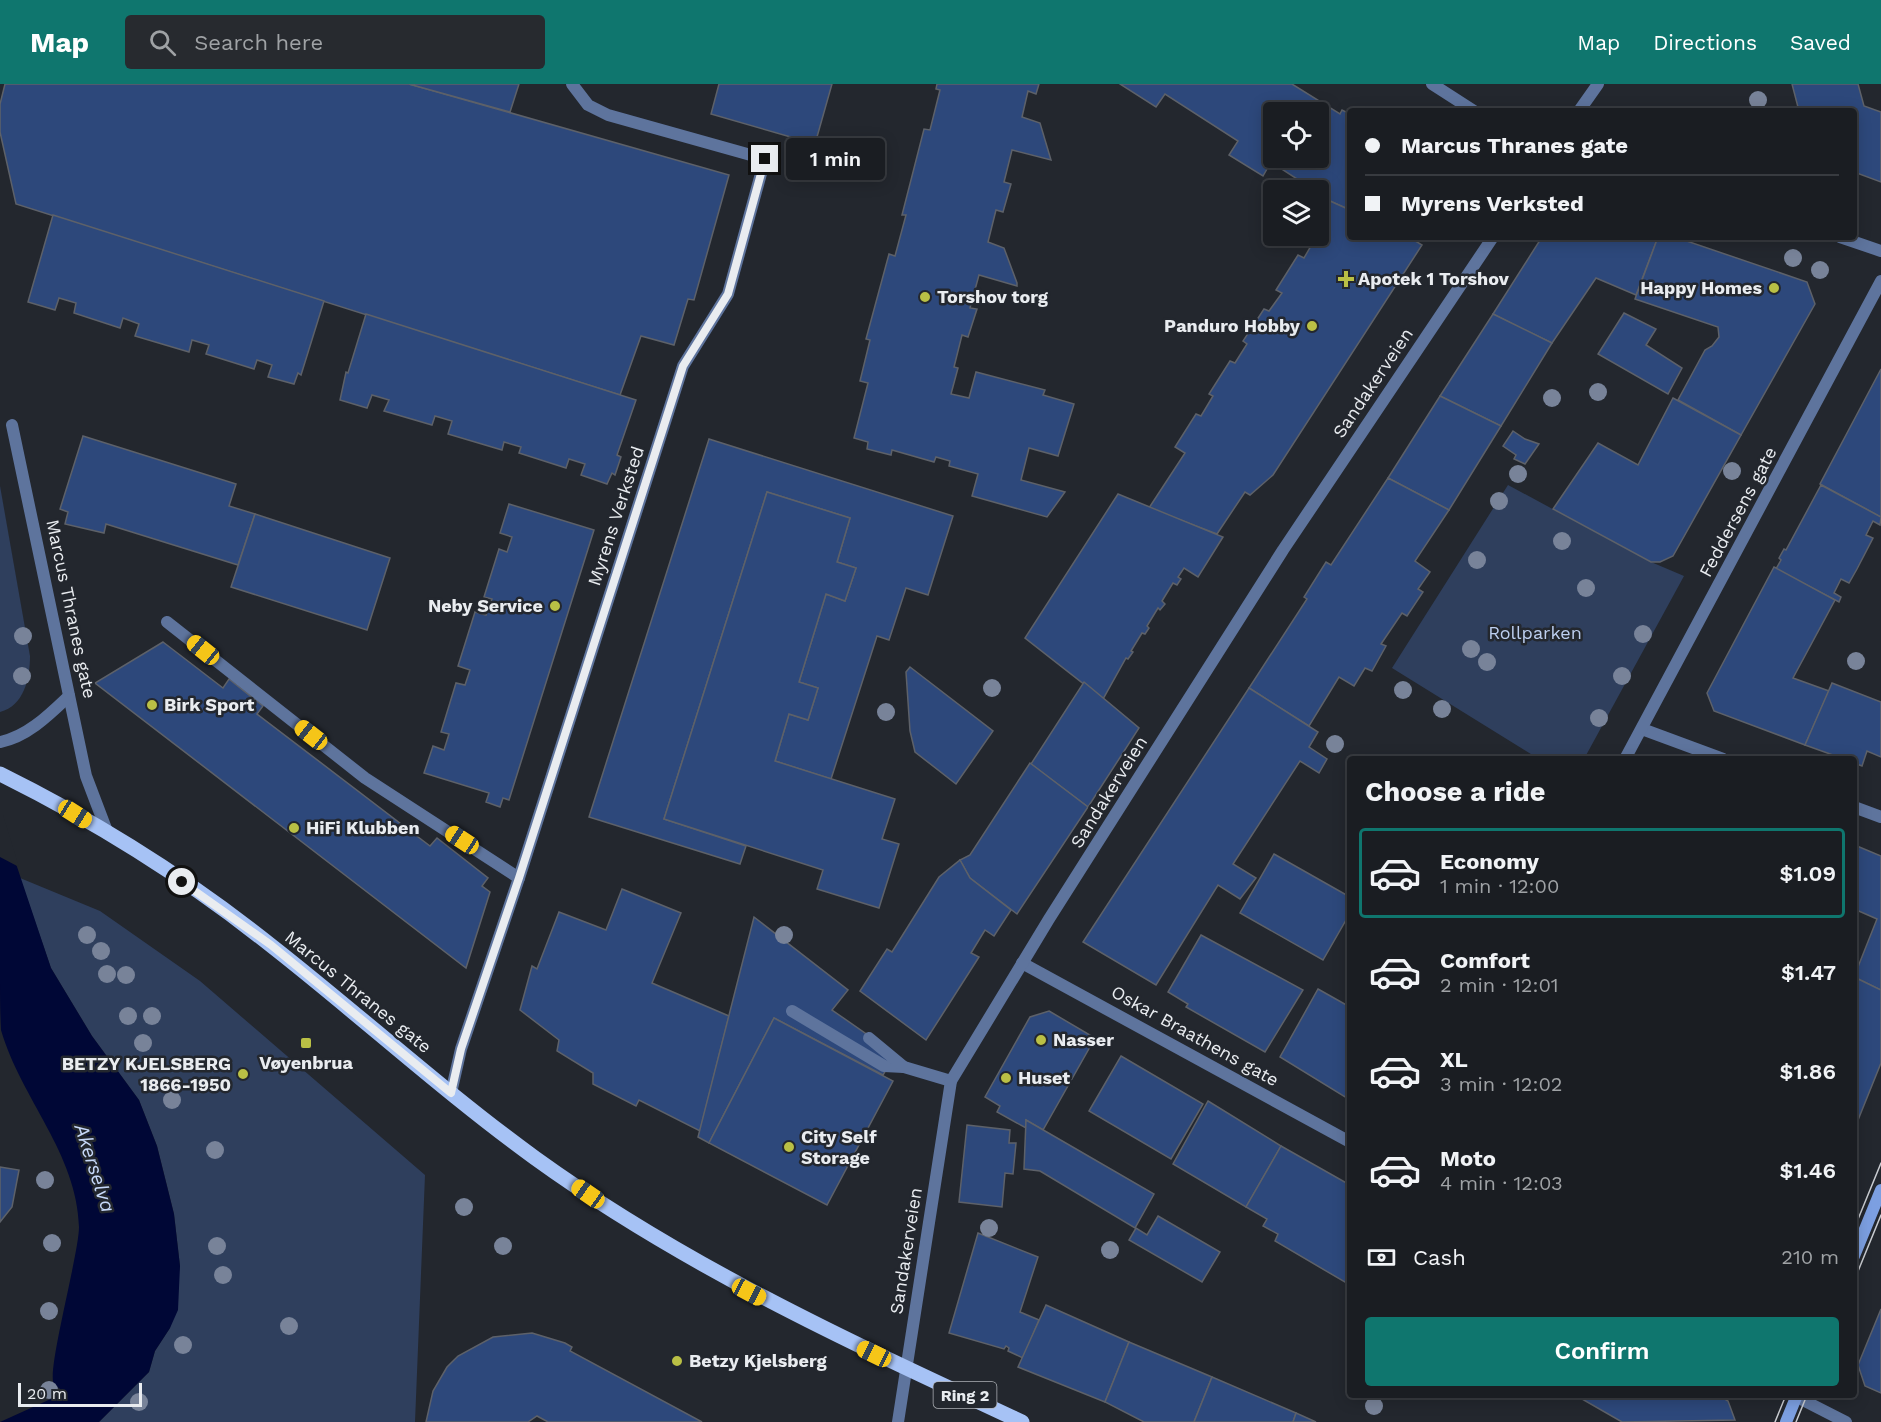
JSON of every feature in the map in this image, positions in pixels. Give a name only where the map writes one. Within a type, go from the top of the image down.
[{"type":"main road","name":"Marcus Thranes gate","points":[[0,774],[31,789],[108,834],[271,945],[451,1093],[543,1163],[689,1257],[791,1314],[906,1370],[1023,1422]]},
{"type":"main road","points":[[1857,1249],[1881,1190]]},
{"type":"main road","points":[[1786,1422],[1794,1398]]},
{"type":"street","name":"Myrens Verksted","points":[[451,1093],[461,1049],[519,878],[683,366],[728,294],[765,159],[608,115],[588,105],[572,84]]},
{"type":"street","points":[[1432,84],[1469,108]]},
{"type":"street","points":[[1581,108],[1598,84]]},
{"type":"street","name":"Sandakerveien","points":[[898,1422],[951,1081],[1022,963],[1283,550],[1491,240]]},
{"type":"street","points":[[1849,240],[1881,251]]},
{"type":"street","name":"Feddersens gate","points":[[1627,756],[1881,281]]},
{"type":"street","name":"Marcus Thranes gate","points":[[12,425],[86,776],[108,834]]},
{"type":"street","points":[[167,622],[365,778],[519,878]]},
{"type":"street","points":[[6,741],[36,725],[69,696]]},
{"type":"street","points":[[1642,729],[1715,756]]},
{"type":"street","points":[[1857,808],[1881,817]]},
{"type":"street","name":"Oskar Braathens gate","points":[[1022,963],[1347,1140]]},
{"type":"street","points":[[792,1011],[884,1066],[904,1067],[951,1081]]},
{"type":"street","points":[[869,1038],[904,1067]]},
{"type":"street","points":[[1799,1398],[1846,1422]]},
{"type":"green space","name":"Rollparken","points":[[1508,485],[1651,562],[1684,576],[1586,756],[1534,756],[1392,668]]},
{"type":"green space","points":[[0,486],[30,656],[29,673],[24,690],[15,704],[0,712]]},
{"type":"green space","points":[[20,878],[100,911],[200,981],[425,1175],[415,1422],[99,1422],[149,1372],[155,1351],[170,1328],[180,1266],[174,1214],[157,1146],[139,1100],[92,1036],[51,968]]},
{"type":"water","name":"Akerselva","points":[[0,816],[51,968],[92,1036],[139,1100],[157,1146],[174,1214],[180,1266],[178,1310],[170,1328],[155,1351],[149,1372],[99,1422],[0,1422],[64,1393],[54,1384],[53,1375],[79,1227],[76,1200],[69,1175],[59,1150],[21,1079],[1,1030]]},
{"type":"pier","points":[[0,813],[3,815],[19,867],[0,857]]},
{"type":"building","points":[[5,84],[409,84],[729,175],[694,300],[688,299],[674,345],[641,336],[620,395],[16,204],[0,132],[0,104]]},
{"type":"building","points":[[409,84],[519,84],[510,112]]},
{"type":"building","points":[[719,84],[832,84],[815,144],[711,114]]},
{"type":"building","name":"Torshov torg","points":[[937,84],[1039,84],[1036,94],[1028,91],[1022,117],[1040,123],[1051,160],[1012,150],[1004,182],[1011,184],[1003,212],[996,210],[988,242],[1004,248],[1017,286],[979,275],[970,308],[977,309],[968,337],[962,335],[954,367],[958,368],[951,394],[969,398],[976,372],[1045,390],[1043,395],[1074,404],[1058,456],[1029,448],[1021,480],[1065,492],[1047,517],[972,496],[978,474],[949,466],[950,461],[936,457],[934,462],[892,450],[891,455],[867,449],[868,442],[854,438],[868,383],[860,381],[870,340],[866,339],[889,254],[895,256],[906,215],[902,215],[924,129],[930,130],[940,90],[936,89]]},
{"type":"building","points":[[1120,84],[1292,84],[1321,102],[1263,102],[1263,168],[1268,168],[1263,176],[1229,155],[1238,141],[1165,94],[1156,107]]},
{"type":"building","points":[[1792,84],[1858,84],[1864,106],[1881,112],[1881,182],[1857,173],[1857,108],[1798,108]]},
{"type":"building","points":[[1329,107],[1340,114],[1342,110],[1347,112],[1347,209],[1329,200],[1329,180],[1299,180],[1280,168],[1329,168]]},
{"type":"building","points":[[1330,201],[1347,209],[1347,240],[1414,240],[1422,245],[1273,475],[1250,495],[1245,492],[1217,534],[1149,508],[1185,453],[1175,447],[1196,414],[1201,416],[1213,396],[1209,394],[1230,361],[1235,363],[1247,344],[1243,341],[1264,309],[1269,311],[1282,293],[1276,290],[1298,255],[1304,258],[1311,246],[1329,246]]},
{"type":"building","points":[[53,215],[324,301],[301,375],[298,373],[294,384],[268,377],[272,365],[257,360],[254,369],[206,354],[209,345],[192,340],[189,352],[135,336],[139,324],[123,318],[120,328],[74,313],[76,303],[59,298],[55,310],[28,302]]},
{"type":"building","points":[[1540,240],[1657,240],[1636,295],[1596,278],[1552,343],[1493,314]]},
{"type":"building","points":[[1657,240],[1684,240],[1807,282],[1815,304],[1741,435],[1678,400],[1705,350],[1712,346],[1719,337],[1718,327],[1635,299]]},
{"type":"building","points":[[1624,313],[1656,329],[1646,345],[1682,368],[1668,394],[1598,354]]},
{"type":"building","points":[[366,314],[636,400],[617,455],[621,457],[615,475],[612,473],[607,484],[581,475],[585,464],[569,459],[566,468],[519,453],[521,447],[504,442],[502,450],[448,434],[452,421],[435,416],[432,425],[384,411],[389,400],[372,395],[367,408],[340,400],[346,372],[348,373]]},
{"type":"building","points":[[1493,314],[1552,343],[1501,426],[1440,396]]},
{"type":"building","points":[[1881,369],[1881,517],[1820,484]]},
{"type":"building","points":[[1440,396],[1501,426],[1449,510],[1388,478]]},
{"type":"building","points":[[1673,398],[1741,435],[1673,556],[1660,562],[1651,562],[1553,509],[1598,443],[1638,465]]},
{"type":"building","points":[[1513,431],[1539,444],[1525,464],[1514,459],[1516,455],[1503,446]]},
{"type":"building","points":[[83,436],[236,484],[229,506],[255,514],[238,565],[106,524],[104,533],[65,524],[68,512],[60,509]]},
{"type":"building","points":[[709,439],[953,516],[928,595],[906,588],[889,640],[877,636],[831,779],[775,761],[789,714],[808,720],[818,688],[799,682],[826,594],[845,601],[856,568],[837,562],[850,518],[767,492],[664,819],[746,846],[740,864],[589,817]]},
{"type":"building","points":[[1388,478],[1449,510],[1415,561],[1430,572],[1418,589],[1423,592],[1407,616],[1402,613],[1381,644],[1386,646],[1372,671],[1365,668],[1354,686],[1339,677],[1309,726],[1249,688],[1307,599],[1304,597],[1326,562],[1331,565]]},
{"type":"building","points":[[1821,485],[1881,517],[1880,525],[1873,521],[1866,535],[1873,538],[1849,583],[1841,579],[1834,593],[1841,597],[1839,602],[1776,569],[1781,560],[1779,558],[1784,549],[1786,550]]},
{"type":"building","points":[[767,492],[850,518],[837,562],[856,568],[845,601],[826,594],[799,682],[818,688],[808,720],[789,714],[775,761],[895,799],[882,839],[899,844],[879,908],[817,889],[823,870],[664,819]]},
{"type":"building","points":[[1118,494],[1223,537],[1198,577],[1184,568],[1178,577],[1181,579],[1177,585],[1173,583],[1162,601],[1165,604],[1160,610],[1158,608],[1147,626],[1149,628],[1145,634],[1142,633],[1131,651],[1133,652],[1128,659],[1126,658],[1103,699],[1025,638]]},
{"type":"building","points":[[509,504],[594,530],[509,800],[503,798],[500,807],[486,802],[489,793],[424,773],[433,746],[444,750],[449,734],[441,732],[456,683],[465,685],[470,670],[458,666],[475,612],[486,615],[492,599],[484,597],[499,549],[507,552],[512,537],[500,533]]},
{"type":"building","points":[[255,514],[390,558],[367,630],[231,587]]},
{"type":"building","points":[[1774,567],[1835,600],[1793,678],[1829,691],[1805,745],[1714,711],[1707,693]]},
{"type":"building","points":[[163,642],[223,688],[229,679],[263,706],[257,714],[430,846],[437,838],[488,878],[482,886],[490,892],[466,968],[95,683]]},
{"type":"building","points":[[910,667],[993,731],[956,784],[915,752],[910,731],[906,672]]},
{"type":"building","points":[[1084,682],[1139,728],[1088,807],[1031,764]]},
{"type":"building","points":[[1832,683],[1881,702],[1881,757],[1867,751],[1862,766],[1857,764],[1857,756],[1836,756],[1805,745]]},
{"type":"building","points":[[1249,688],[1318,732],[1309,747],[1327,759],[1319,773],[1300,761],[1233,864],[1256,878],[1240,899],[1218,885],[1156,985],[1083,942]]},
{"type":"building","points":[[1030,763],[1088,807],[1017,914],[970,878],[960,860],[970,855]]},
{"type":"building","points":[[1857,846],[1881,856],[1881,990],[1857,978],[1857,969],[1877,919],[1857,910]]},
{"type":"building","points":[[1274,854],[1347,895],[1347,918],[1323,960],[1240,913]]},
{"type":"building","points":[[960,860],[970,878],[1011,910],[994,936],[985,930],[971,953],[979,957],[926,1040],[860,991],[887,949],[892,952],[939,877]]},
{"type":"building","points":[[622,889],[681,913],[652,983],[729,1016],[700,1131],[639,1100],[636,1106],[593,1084],[593,1073],[557,1051],[559,1040],[520,1010],[532,966],[537,969],[559,912],[606,930]]},
{"type":"building","points":[[754,917],[848,990],[832,1010],[895,1054],[883,1075],[774,1018],[709,1143],[698,1137]]},
{"type":"building","points":[[1201,935],[1303,990],[1265,1052],[1186,1007],[1188,1004],[1168,992]]},
{"type":"building","points":[[1857,978],[1881,990],[1881,1063],[1858,1120]]},
{"type":"building","points":[[1318,989],[1347,1005],[1347,1098],[1280,1057]]},
{"type":"building","points":[[1049,1011],[1095,1038],[1043,1130],[1026,1120],[1026,1128],[997,1112],[1000,1106],[985,1097],[1030,1017]]},
{"type":"building","points":[[774,1018],[893,1081],[827,1205],[709,1143]]},
{"type":"building","points":[[1121,1056],[1203,1104],[1171,1159],[1089,1111]]},
{"type":"building","points":[[1208,1101],[1281,1146],[1246,1207],[1173,1164]]},
{"type":"building","points":[[1026,1120],[1154,1194],[1135,1228],[1040,1171],[1024,1169]]},
{"type":"building","points":[[967,1125],[1010,1130],[1009,1143],[1016,1143],[1013,1174],[1005,1173],[1002,1207],[959,1202]]},
{"type":"building","points":[[1281,1146],[1347,1183],[1347,1283],[1275,1241],[1278,1234],[1263,1226],[1267,1219],[1246,1207]]},
{"type":"building","points":[[0,1167],[19,1170],[12,1207],[0,1222]]},
{"type":"building","points":[[1158,1216],[1220,1252],[1202,1282],[1129,1240],[1136,1228],[1147,1235]]},
{"type":"building","points":[[978,1233],[1038,1257],[1020,1312],[1039,1320],[1023,1358],[1008,1351],[1009,1348],[1006,1346],[1004,1349],[949,1333]]},
{"type":"building","points":[[1046,1305],[1129,1342],[1105,1402],[1018,1367]]},
{"type":"building","points":[[1881,1309],[1881,1393],[1865,1386],[1858,1365]]},
{"type":"building","points":[[532,1333],[565,1343],[572,1347],[570,1351],[702,1422],[548,1422],[537,1416],[528,1422],[426,1422],[433,1391],[447,1367],[458,1356],[493,1337]]},
{"type":"building","points":[[1129,1342],[1212,1377],[1194,1422],[1144,1422],[1105,1402]]},
{"type":"building","points":[[1212,1377],[1296,1413],[1293,1422],[1194,1422]]},
{"type":"building","points":[[1580,1398],[1723,1398],[1728,1401],[1735,1420],[1622,1422]]},
{"type":"building","points":[[1296,1413],[1316,1422],[1293,1422]]},
{"type":"tram line","points":[[1857,1222],[1881,1163]]},
{"type":"tram line","points":[[1857,1274],[1881,1215]]},
{"type":"tram line","points":[[1775,1422],[1785,1398]]},
{"type":"tram line","points":[[1796,1422],[1806,1398]]},
{"type":"place","name":"Apotek 1 Torshov","points":[[1346,279]]},
{"type":"place","name":"Happy Homes","points":[[1774,288]]},
{"type":"place","name":"Torshov torg","points":[[925,297]]},
{"type":"place","name":"Panduro Hobby","points":[[1312,326]]},
{"type":"place","name":"Neby Service","points":[[555,606]]},
{"type":"place","name":"Birk Sport","points":[[152,705]]},
{"type":"place","name":"HiFi Klubben","points":[[294,828]]},
{"type":"place","name":"Nasser","points":[[1041,1040]]},
{"type":"place","name":"Vøyenbrua","points":[[306,1043]]},
{"type":"place","name":"BETZY KJELSBERG 1866-1950","points":[[243,1074]]},
{"type":"place","name":"Huset","points":[[1006,1078]]},
{"type":"place","name":"City Self Storage","points":[[789,1147]]},
{"type":"place","name":"Betzy Kjelsberg","points":[[677,1361]]},
{"type":"route","points":[[182,882],[271,945],[451,1093],[461,1049],[519,878],[683,366],[698,339],[716,317],[728,294],[765,159]]}]
